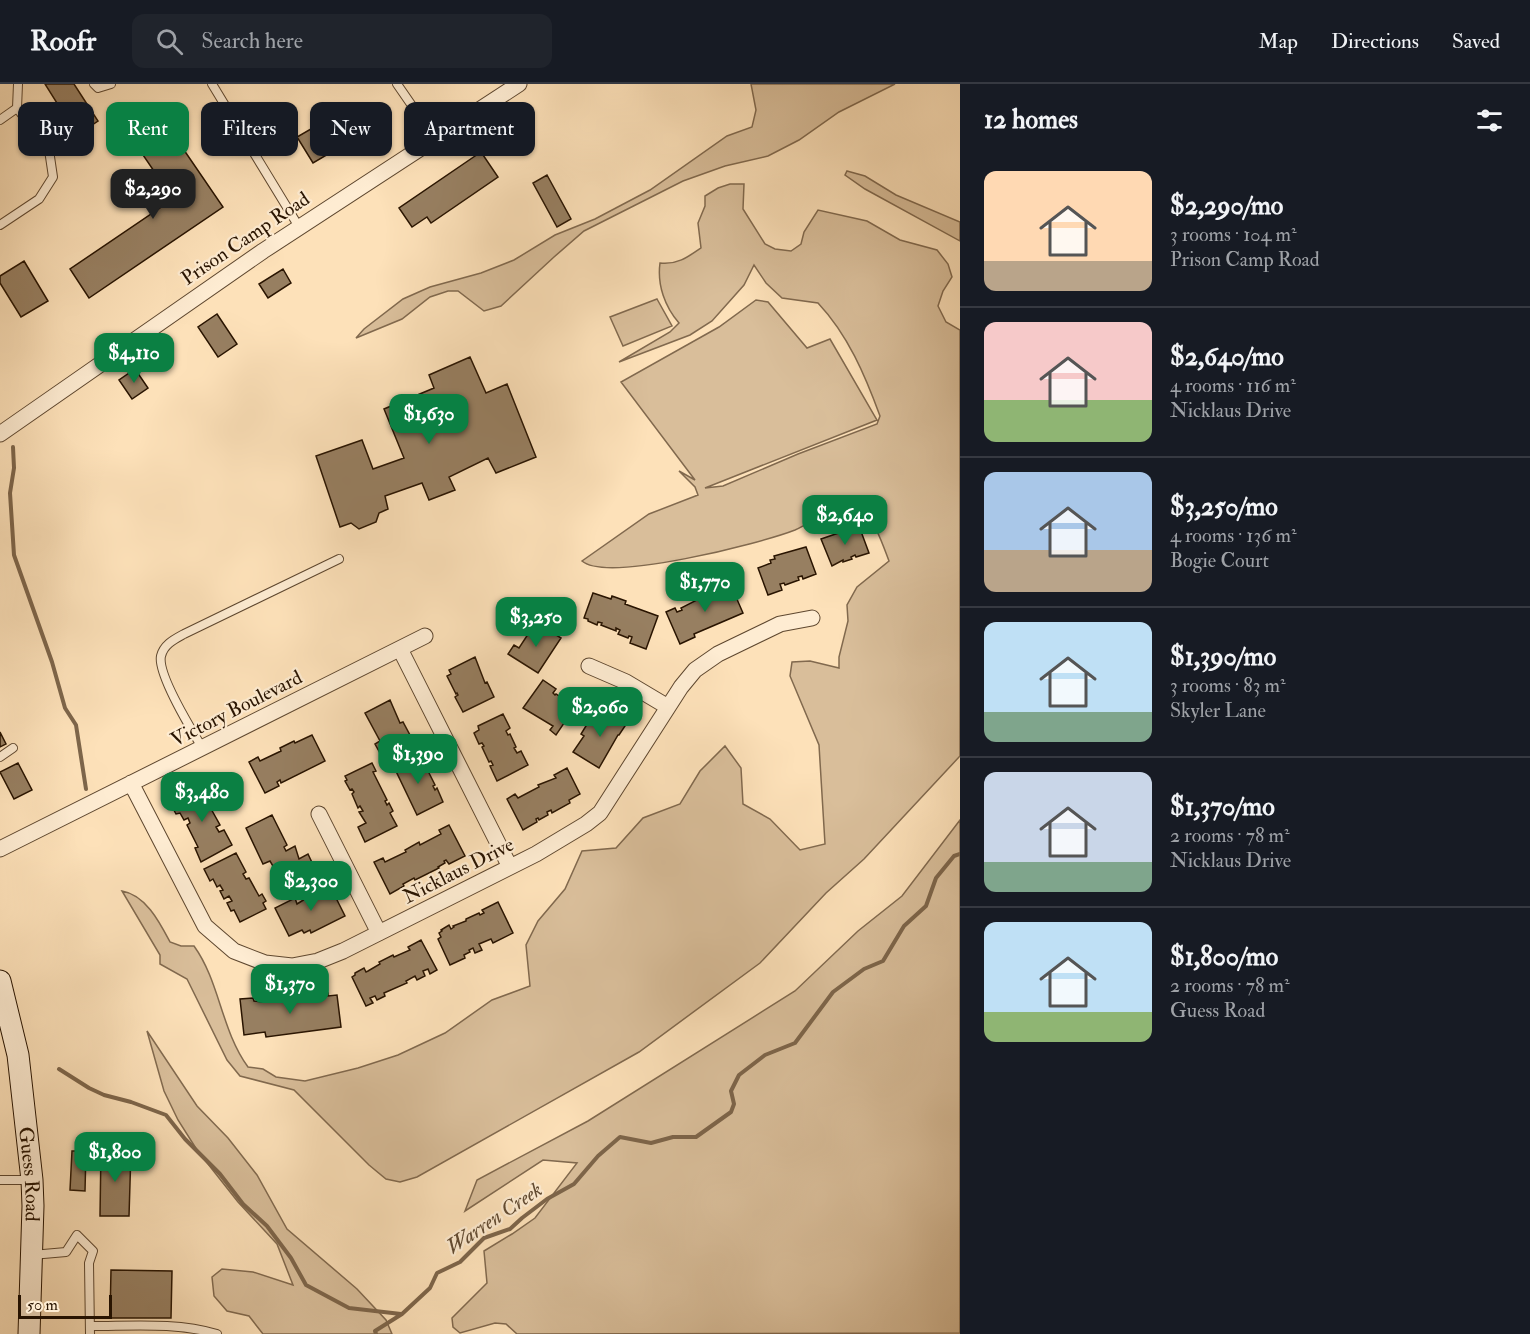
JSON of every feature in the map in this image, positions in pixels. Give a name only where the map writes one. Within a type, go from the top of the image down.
[{"type":"main road","name":"Guess Road","points":[[0,981],[18,1055],[32,1180],[29,1334]]},
{"type":"street","name":"Prison Camp Road","points":[[492,102],[519,84]]},
{"type":"street","name":"Prison Camp Road","points":[[0,434],[299,227],[409,156]]},
{"type":"street","name":"Nicklaus Drive","points":[[131,783],[205,926],[234,951],[265,963],[292,966],[318,961],[510,867],[586,824],[600,813],[668,707],[695,670],[718,654],[780,624],[812,618]]},
{"type":"street","name":"Victory Boulevard","points":[[0,849],[425,636]]},
{"type":"street","points":[[400,649],[510,867]]},
{"type":"street","points":[[589,666],[626,682],[668,707]]},
{"type":"street","points":[[319,814],[379,933]]},
{"type":"lane","points":[[0,225],[39,199],[52,177],[49,150],[17,108],[18,84]]},
{"type":"lane","points":[[94,84],[98,88],[111,84]]},
{"type":"lane","points":[[212,84],[299,227]]},
{"type":"lane","points":[[397,84],[409,102]]},
{"type":"lane","points":[[0,120],[17,108]]},
{"type":"lane","points":[[203,748],[162,671],[161,655],[164,648],[184,634],[339,560]]},
{"type":"lane","points":[[0,757],[13,748]]},
{"type":"lane","points":[[0,1180],[32,1180]]},
{"type":"lane","points":[[31,1255],[66,1252],[77,1235],[93,1251],[89,1263],[90,1330],[178,1326],[195,1327],[218,1334]]},
{"type":"shaded area","points":[[751,84],[895,84],[839,112],[799,140],[768,156],[725,166],[683,181],[584,231],[501,306],[484,311],[458,291],[448,291],[430,297],[402,319],[356,338],[364,329],[403,299],[430,287],[481,273],[514,260],[555,235],[595,219],[650,190],[727,136],[752,127],[756,110]]},
{"type":"shaded area","points":[[847,171],[865,176],[896,195],[960,222],[960,241],[865,189],[845,175]]},
{"type":"shaded area","points":[[730,184],[744,184],[743,209],[765,244],[775,249],[791,251],[801,244],[804,232],[818,210],[867,221],[900,240],[937,250],[948,264],[952,277],[943,291],[938,306],[946,322],[960,330],[960,756],[864,859],[826,893],[760,963],[639,1052],[417,1177],[400,1182],[386,1179],[294,1090],[240,1076],[227,1060],[187,979],[160,964],[160,955],[122,891],[131,894],[145,904],[170,942],[181,946],[194,946],[210,975],[232,1038],[248,1067],[263,1069],[276,1077],[305,1081],[398,1055],[445,1033],[492,1000],[530,986],[526,945],[538,921],[565,889],[582,851],[616,848],[643,818],[680,804],[700,771],[725,746],[741,768],[743,804],[770,819],[800,850],[825,844],[819,745],[790,676],[792,662],[810,661],[839,668],[839,657],[848,621],[847,605],[857,587],[889,561],[878,533],[866,514],[852,507],[835,509],[795,530],[686,559],[621,567],[597,567],[582,561],[649,514],[698,495],[695,487],[679,471],[695,480],[621,382],[719,327],[756,300],[768,302],[807,348],[830,339],[877,420],[705,488],[723,486],[877,424],[880,416],[862,371],[847,342],[829,315],[818,303],[782,298],[766,283],[754,265],[744,285],[712,321],[690,335],[619,362],[670,332],[679,323],[663,295],[660,263],[677,262],[701,248],[698,223],[705,206],[705,196]]},
{"type":"shaded area","points":[[657,299],[672,326],[623,346],[610,317]]},
{"type":"shaded area","points":[[960,820],[960,1333],[517,1334],[506,1324],[495,1323],[460,1333],[453,1327],[452,1318],[487,1283],[484,1251],[535,1218],[577,1163],[543,1160],[465,1211],[477,1180],[588,1121],[795,991],[858,931],[902,896]]},
{"type":"shaded area","points":[[147,1031],[197,1106],[228,1138],[257,1175],[287,1229],[357,1289],[386,1320],[392,1334],[263,1334],[249,1316],[227,1311],[214,1296],[212,1277],[222,1269],[253,1272],[293,1285],[277,1244],[238,1202],[197,1150],[178,1120],[164,1091]]},
{"type":"building","points":[[45,84],[74,84],[86,102],[56,102]]},
{"type":"building","points":[[310,129],[310,156],[325,156],[313,163],[298,136]]},
{"type":"building","points":[[144,156],[188,156],[223,207],[89,298],[70,269],[173,199]]},
{"type":"building","points":[[475,156],[484,156],[498,177],[431,223],[427,217],[412,227],[399,208]]},
{"type":"building","points":[[547,175],[571,219],[557,227],[533,183]]},
{"type":"building","points":[[24,261],[48,301],[21,317],[0,283],[0,276]]},
{"type":"building","points":[[283,269],[291,283],[268,298],[259,284]]},
{"type":"building","points":[[217,314],[237,344],[218,357],[198,327]]},
{"type":"building","points":[[470,357],[486,393],[507,384],[536,457],[496,473],[488,458],[449,477],[455,490],[429,500],[422,483],[385,496],[388,509],[379,513],[376,522],[359,529],[351,523],[340,527],[316,456],[362,440],[373,469],[404,458],[384,409],[434,388],[429,375]]},
{"type":"building","points":[[135,369],[148,388],[132,399],[119,380]]},
{"type":"building","points":[[859,526],[869,553],[856,557],[855,555],[851,557],[852,559],[843,562],[843,560],[832,566],[821,539]]},
{"type":"building","points":[[806,547],[816,574],[803,579],[802,576],[798,577],[799,580],[785,585],[780,584],[782,590],[768,595],[758,568],[771,563],[770,560],[775,559],[774,556]]},
{"type":"building","points":[[729,581],[743,613],[694,634],[695,637],[680,644],[666,612],[675,608],[677,612],[682,610],[681,608],[697,600],[696,598],[721,590],[719,585]]},
{"type":"building","points":[[593,593],[611,599],[612,596],[626,601],[625,604],[658,616],[646,649],[630,643],[632,637],[628,638],[618,634],[620,630],[616,628],[616,631],[601,625],[602,623],[598,622],[597,625],[584,618]]},
{"type":"building","points":[[536,622],[561,638],[538,673],[508,654],[514,645],[519,648]]},
{"type":"building","points":[[475,657],[485,683],[487,682],[494,697],[463,712],[455,697],[458,695],[447,676],[451,674],[449,670]]},
{"type":"building","points":[[543,680],[556,689],[553,693],[555,695],[575,707],[556,735],[550,730],[553,726],[523,708]]},
{"type":"building","points":[[390,700],[400,723],[403,722],[411,737],[380,753],[375,744],[380,741],[365,713]]},
{"type":"building","points":[[602,708],[627,723],[599,768],[573,752],[584,736],[581,734],[589,721],[593,723]]},
{"type":"building","points":[[503,714],[510,728],[506,731],[508,735],[510,734],[516,747],[514,748],[517,753],[521,751],[528,765],[497,781],[490,766],[493,765],[491,761],[489,762],[482,747],[484,746],[482,743],[479,744],[474,733],[479,730],[478,726]]},
{"type":"building","points":[[0,732],[6,744],[0,747]]},
{"type":"building","points":[[312,735],[325,761],[281,783],[280,780],[277,782],[279,786],[265,793],[249,762],[258,757],[260,761],[281,751],[280,748],[294,741],[295,743]]},
{"type":"building","points":[[418,756],[443,802],[417,815],[394,767]]},
{"type":"building","points":[[18,763],[32,790],[14,799],[0,772]]},
{"type":"building","points":[[372,763],[376,771],[373,772],[387,800],[385,801],[387,805],[389,803],[393,811],[390,813],[397,826],[365,842],[358,827],[366,823],[359,812],[363,811],[360,806],[358,808],[352,794],[354,792],[350,790],[345,776]]},
{"type":"building","points":[[567,768],[580,794],[569,800],[570,803],[552,813],[551,810],[547,812],[548,815],[539,820],[536,819],[537,822],[523,830],[507,799],[515,794],[518,798],[539,787],[538,785],[556,778],[554,775]]},
{"type":"building","points":[[202,786],[220,825],[216,827],[219,832],[224,830],[232,845],[201,862],[195,848],[198,847],[187,825],[190,823],[188,818],[184,820],[180,813],[176,814],[170,803]]},
{"type":"building","points":[[272,815],[287,845],[284,847],[286,851],[295,846],[299,859],[308,854],[315,869],[284,885],[270,861],[263,864],[246,828]]},
{"type":"building","points":[[449,825],[465,856],[449,864],[446,860],[444,861],[445,863],[439,868],[415,880],[414,878],[390,894],[374,862],[383,858],[385,862],[406,852],[405,850],[419,842],[420,845],[441,834],[439,830]]},
{"type":"building","points":[[236,853],[246,872],[243,874],[246,879],[249,878],[259,896],[262,894],[266,901],[263,903],[266,909],[240,922],[234,910],[231,911],[227,903],[232,901],[229,896],[224,899],[220,885],[217,887],[213,879],[210,881],[204,869]]},
{"type":"building","points":[[329,884],[345,916],[311,933],[310,930],[304,933],[302,930],[289,936],[275,908],[295,898],[297,904]]},
{"type":"building","points":[[498,902],[513,933],[493,943],[491,939],[479,944],[482,950],[475,953],[473,948],[464,955],[465,958],[450,965],[438,939],[441,937],[439,933],[441,930],[449,925],[451,929],[466,919],[479,913],[480,915],[484,913],[482,910]]},
{"type":"building","points":[[421,940],[437,970],[430,974],[428,969],[423,971],[425,976],[417,980],[415,976],[406,981],[407,983],[384,993],[385,996],[377,1000],[375,996],[370,998],[373,1003],[366,1006],[352,977],[355,973],[364,968],[366,972],[393,955],[394,957],[410,950],[408,947]]},
{"type":"building","points":[[328,993],[328,996],[337,995],[341,1027],[266,1037],[265,1032],[244,1035],[240,999],[253,998],[254,1001],[263,1002],[291,998],[291,1001],[298,1000],[298,997]]},
{"type":"building","points":[[101,1150],[131,1151],[129,1216],[100,1216]]},
{"type":"building","points":[[72,1151],[86,1151],[85,1191],[70,1190]]},
{"type":"building","points":[[111,1270],[172,1271],[171,1318],[110,1318]]},
{"type":"waterway","points":[[13,447],[14,468],[10,493],[14,555],[52,662],[65,708],[76,725],[86,789]]},
{"type":"waterway","name":"Warren Creek","points":[[376,1334],[375,1331],[402,1314],[430,1288],[437,1273],[460,1262],[484,1238],[510,1229],[547,1199],[574,1184],[598,1156],[620,1137],[651,1143],[673,1137],[696,1137],[731,1112],[734,1104],[731,1091],[739,1075],[765,1055],[795,1043],[833,992],[864,969],[883,961],[904,926],[926,906],[936,878],[954,856],[960,854]]},
{"type":"waterway","points":[[59,1069],[104,1095],[166,1115],[185,1139],[220,1174],[243,1204],[267,1226],[291,1258],[306,1285],[349,1308],[401,1314]]}]
